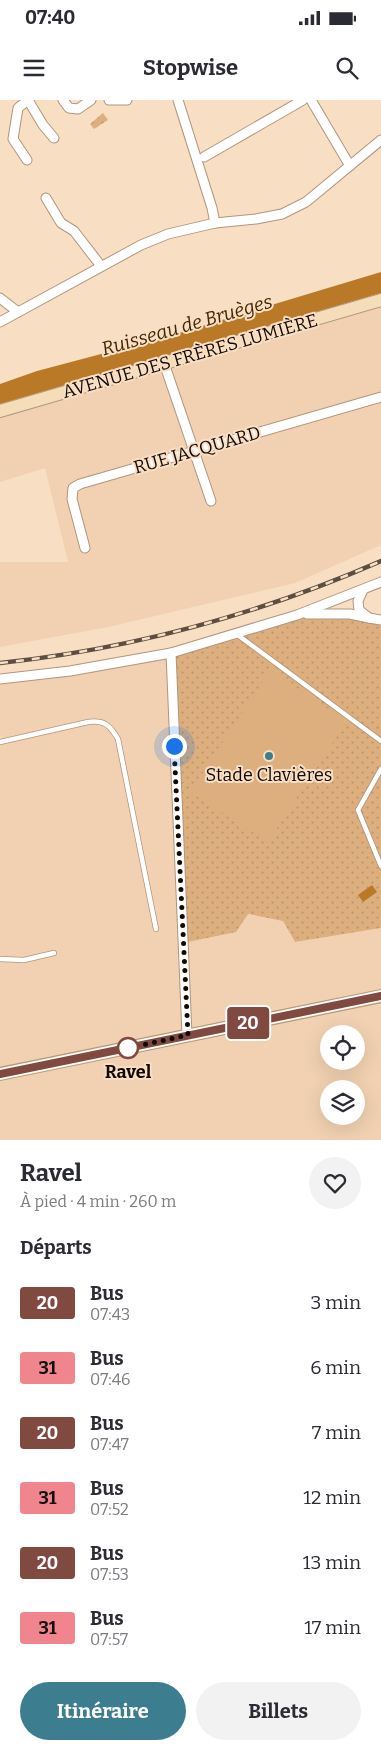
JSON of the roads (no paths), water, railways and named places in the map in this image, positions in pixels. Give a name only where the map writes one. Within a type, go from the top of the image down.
[{"type":"street","points":[[27,160],[13,139],[18,108],[28,100],[43,125],[54,138]]},
{"type":"street","points":[[63,100],[69,108],[78,109],[91,100]]},
{"type":"street","points":[[109,100],[127,100]]},
{"type":"street","points":[[178,100],[215,223]]},
{"type":"street","points":[[204,157],[303,100]]},
{"type":"street","points":[[311,100],[350,166]]},
{"type":"street","points":[[0,322],[141,245],[168,234],[215,223],[282,214],[306,202],[381,140]]},
{"type":"street","points":[[46,198],[61,223],[74,231],[101,266]]},
{"type":"street","points":[[0,298],[18,312]]},
{"type":"street","name":"AVENUE DES FRÈRES LUMIÈRE","points":[[0,411],[381,300]]},
{"type":"street","points":[[164,363],[211,501]]},
{"type":"street","name":"RUE JACQUARD","points":[[85,548],[72,499],[73,488],[80,484],[381,397]]},
{"type":"street","points":[[0,679],[70,671],[171,653],[297,615],[379,583]]},
{"type":"street","points":[[363,590],[358,601],[359,610],[369,618]]},
{"type":"street","points":[[297,615],[335,613],[380,620]]},
{"type":"street","points":[[171,653],[188,1035]]},
{"type":"street","points":[[0,1074],[381,996]]},
{"type":"lane","points":[[236,633],[381,741]]},
{"type":"lane","points":[[0,742],[88,722],[100,721],[111,726],[118,739],[156,930]]},
{"type":"lane","points":[[381,769],[358,810],[381,866]]},
{"type":"lane","points":[[0,959],[24,960],[54,953]]},
{"type":"railway","points":[[0,663],[98,649],[194,627],[289,597],[381,561]]},
{"type":"place","name":"Stade Clavières","points":[[269,756]]},
{"type":"place","name":"Ravel","points":[[128,1048]]},
{"type":"water label","name":"Ruisseau de Bruèges","points":[[187,325]]}]
